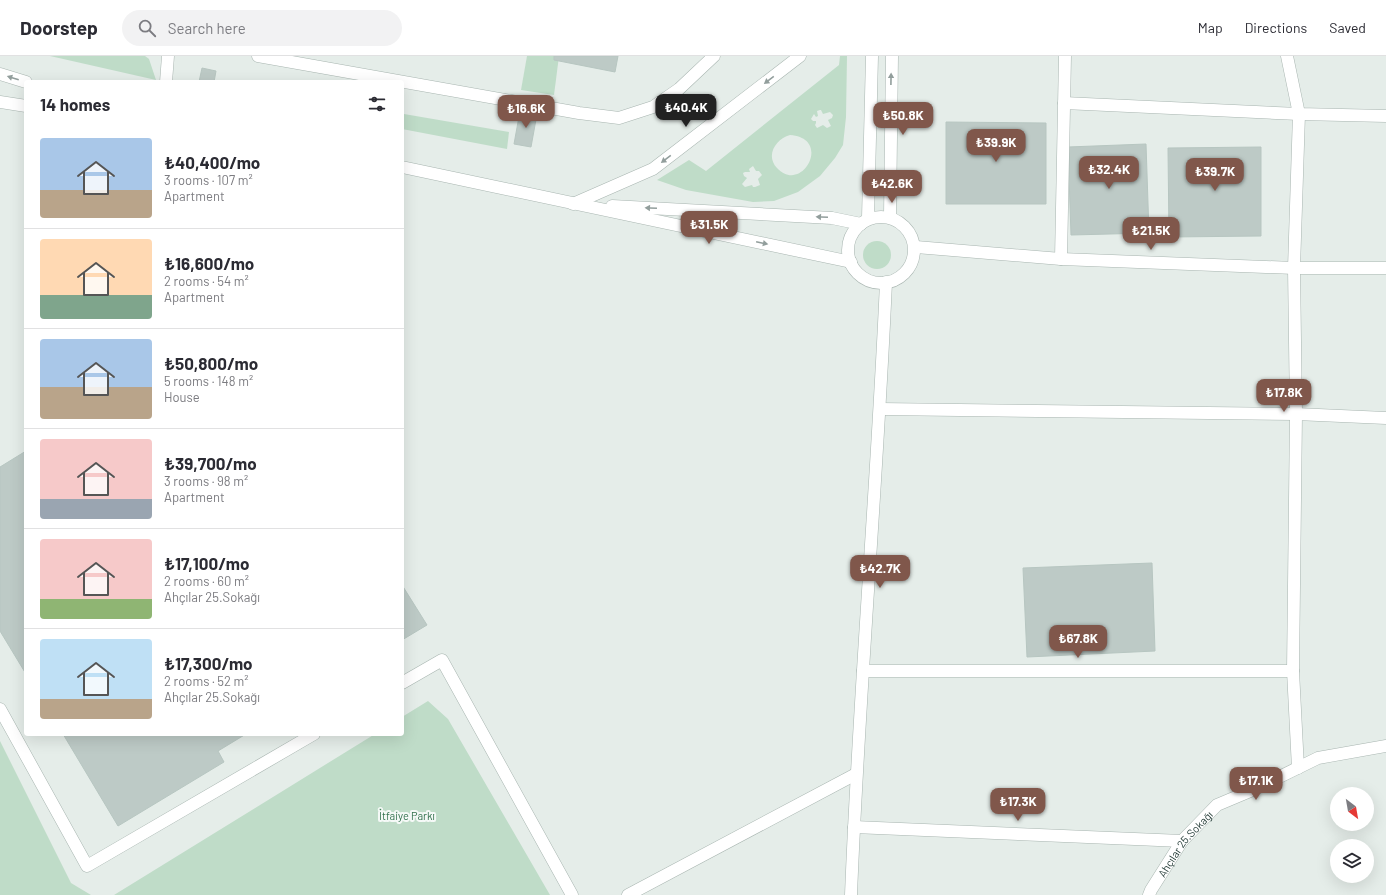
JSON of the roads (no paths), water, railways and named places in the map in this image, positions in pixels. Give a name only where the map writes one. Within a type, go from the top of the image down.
[{"type":"street","points":[[166,80],[168,56]]},
{"type":"street","points":[[258,56],[391,80]]},
{"type":"street","points":[[404,82],[579,114],[619,118],[653,108],[678,89],[714,56]]},
{"type":"street","points":[[573,204],[653,169],[800,56]]},
{"type":"street","points":[[573,204],[864,221],[890,216],[907,227],[916,247],[911,267],[895,281],[873,283],[855,272],[847,253],[852,232],[864,221],[872,56]]},
{"type":"street","points":[[890,216],[892,56]]},
{"type":"street","points":[[1060,259],[1065,56]]},
{"type":"street","points":[[1287,56],[1299,114],[1294,268],[1296,414],[1293,671],[1298,768]]},
{"type":"street","points":[[0,74],[24,81]]},
{"type":"street","points":[[0,102],[24,106]]},
{"type":"street","points":[[1064,103],[1299,114],[1386,116]]},
{"type":"street","points":[[404,167],[851,262]]},
{"type":"street","points":[[916,247],[1060,259],[1294,268],[1386,268]]},
{"type":"street","points":[[851,895],[856,774],[880,409],[886,282]]},
{"type":"street","points":[[880,409],[1296,414],[1386,418]]},
{"type":"street","points":[[404,682],[442,660],[572,895]]},
{"type":"street","points":[[863,671],[1293,671]]},
{"type":"street","points":[[0,709],[87,866],[311,736]]},
{"type":"street","name":"Ahçılar 25.Sokağı","points":[[1149,895],[1182,841],[1217,805],[1255,789],[1318,758],[1386,746]]},
{"type":"street","points":[[628,895],[856,774]]},
{"type":"street","points":[[854,827],[1182,841]]},
{"type":"park label","name":"İtfaiye Parkı","points":[[407,815]]}]
